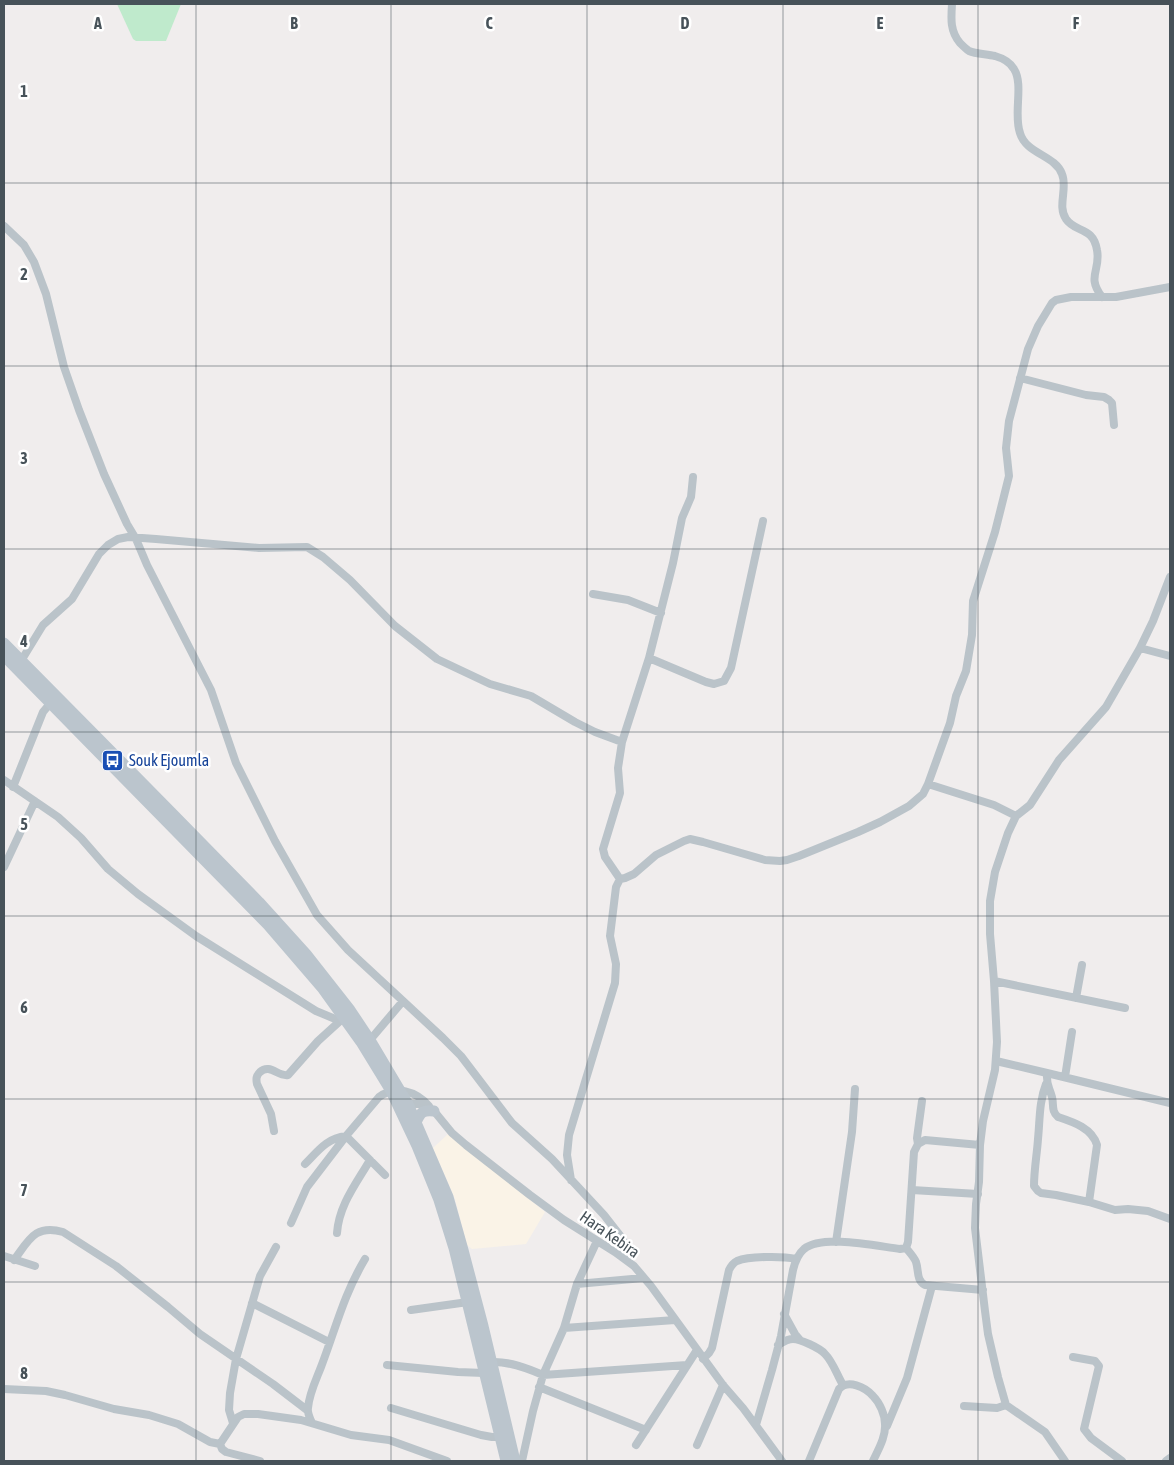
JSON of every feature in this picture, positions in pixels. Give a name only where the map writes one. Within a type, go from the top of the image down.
[{"type":"main road","points":[[4,643],[53,700]]},
{"type":"main road","points":[[4,656],[53,700],[306,954],[344,1016],[396,1090]]},
{"type":"main road","points":[[344,1016],[370,1040],[404,1106],[444,1198],[454,1248],[506,1461]]},
{"type":"main road","points":[[404,1106],[416,1122],[464,1250],[515,1461]]},
{"type":"main road","points":[[416,1122],[426,1110],[434,1111]]},
{"type":"street","points":[[952,4],[952,29],[963,46],[969,51],[998,57],[1013,67],[1018,83],[1019,132],[1023,140],[1030,147],[1051,161],[1063,176],[1063,213],[1065,219],[1070,223],[1090,234],[1096,244],[1098,257],[1094,286],[1102,296]]},
{"type":"street","points":[[4,226],[24,245],[34,262],[46,294],[64,367],[98,461],[128,526],[211,690],[226,737],[240,771],[274,841],[316,915],[354,956],[461,1056],[512,1123],[541,1148],[591,1200],[617,1230],[625,1244],[627,1260]]},
{"type":"street","points":[[620,879],[634,874],[656,855],[690,839],[766,860],[780,861],[798,856],[858,832],[902,811],[923,794],[950,723],[956,696],[966,670],[972,635],[973,601],[995,532],[1009,476],[1006,448],[1009,421],[1028,349],[1038,326],[1052,303],[1056,300],[1071,297],[1116,297],[1170,287]]},
{"type":"street","points":[[1020,378],[1086,395],[1104,397],[1112,403],[1114,425]]},
{"type":"street","points":[[620,879],[605,857],[603,849],[620,793],[618,768],[622,742],[649,658],[673,563],[682,518],[691,497],[693,477]]},
{"type":"street","points":[[649,658],[706,682],[714,684],[724,681],[731,668],[763,521]]},
{"type":"street","points":[[123,538],[128,526]]},
{"type":"street","points":[[21,661],[43,625],[72,598],[99,554],[108,545],[123,538],[156,539],[252,548],[307,548],[324,556],[395,626],[437,659],[490,684],[531,696],[575,722],[622,742]]},
{"type":"street","points":[[1065,1461],[1045,1432],[1006,1405],[988,1334],[982,1290],[975,1228],[980,1182],[980,1145],[983,1121],[993,1084],[997,1042],[990,934],[990,901],[995,872],[1008,833],[1016,816],[1030,805],[1059,760],[1106,707],[1140,648],[1170,577]]},
{"type":"street","points":[[593,594],[628,600],[661,613]]},
{"type":"street","points":[[1140,648],[1170,656]]},
{"type":"street","points":[[14,787],[43,712],[53,700]]},
{"type":"street","points":[[4,780],[69,827],[88,845],[108,869],[138,894],[196,936],[332,1019],[344,1016]]},
{"type":"street","points":[[928,784],[994,805],[1016,816]]},
{"type":"street","points":[[4,867],[35,801]]},
{"type":"street","points":[[571,1180],[567,1155],[569,1135],[616,978],[616,964],[610,936],[616,887],[620,879]]},
{"type":"street","points":[[1076,998],[1082,965]]},
{"type":"street","points":[[994,981],[1125,1008]]},
{"type":"street","points":[[370,1040],[404,1001]]},
{"type":"street","points":[[274,1131],[271,1114],[257,1084],[256,1079],[258,1075],[269,1068],[282,1075],[288,1075],[318,1041],[344,1016]]},
{"type":"street","points":[[1065,1077],[1072,1032]]},
{"type":"street","points":[[996,1061],[1170,1103]]},
{"type":"street","points":[[1047,1072],[1046,1084],[1041,1100],[1034,1186],[1038,1191],[1089,1202],[1115,1210],[1128,1208],[1148,1211],[1170,1220]]},
{"type":"street","points":[[1046,1084],[1052,1098],[1054,1114],[1084,1129],[1095,1138],[1097,1145],[1089,1202]]},
{"type":"street","points":[[836,1242],[852,1132],[855,1089]]},
{"type":"street","points":[[291,1223],[307,1187],[346,1136],[379,1097],[396,1090]]},
{"type":"street","name":"Hara Kebira","points":[[396,1090],[418,1095],[452,1133],[476,1153],[548,1209],[634,1266],[651,1286],[723,1385],[744,1408],[782,1461]]},
{"type":"street","points":[[918,1144],[917,1138],[922,1101]]},
{"type":"street","points":[[404,1106],[419,1104],[434,1111]]},
{"type":"street","points":[[346,1136],[385,1175]]},
{"type":"street","points":[[305,1164],[328,1141],[336,1137],[346,1136]]},
{"type":"street","points":[[906,1248],[914,1152],[918,1144],[925,1140],[980,1145]]},
{"type":"street","points":[[337,1233],[338,1220],[342,1208],[370,1160]]},
{"type":"street","points":[[912,1190],[978,1194]]},
{"type":"street","points":[[14,1260],[38,1231],[45,1229],[64,1232],[116,1266],[168,1306],[200,1334],[273,1384],[307,1410],[312,1422]]},
{"type":"street","points":[[522,1461],[543,1375],[564,1328],[577,1284],[598,1241]]},
{"type":"street","points":[[756,1425],[778,1345],[792,1270],[796,1259],[803,1250],[811,1245],[831,1241],[900,1250],[906,1248]]},
{"type":"street","points":[[233,1423],[229,1410],[236,1359],[260,1276],[276,1247]]},
{"type":"street","points":[[906,1248],[916,1262],[920,1282],[932,1286],[982,1290]]},
{"type":"street","points":[[4,1256],[35,1266]]},
{"type":"street","points":[[703,1359],[712,1348],[729,1270],[732,1264],[741,1260],[767,1257],[796,1259]]},
{"type":"street","points":[[307,1410],[315,1381],[347,1293],[365,1260]]},
{"type":"street","points":[[577,1284],[643,1278]]},
{"type":"street","points":[[873,1461],[907,1378],[932,1286]]},
{"type":"street","points":[[411,1310],[468,1302]]},
{"type":"street","points":[[252,1303],[329,1342]]},
{"type":"street","points":[[784,1314],[801,1341]]},
{"type":"street","points":[[564,1328],[674,1320]]},
{"type":"street","points":[[778,1345],[789,1339],[794,1339],[825,1354],[843,1385]]},
{"type":"street","points":[[636,1445],[697,1350]]},
{"type":"street","points":[[1073,1356],[1095,1361],[1099,1366],[1084,1428],[1091,1438],[1122,1461]]},
{"type":"street","points":[[491,1362],[505,1362],[543,1375],[687,1365]]},
{"type":"street","points":[[387,1365],[458,1372],[484,1372]]},
{"type":"street","points":[[697,1445],[723,1385]]},
{"type":"street","points":[[809,1461],[839,1389],[843,1385],[857,1386],[873,1395],[882,1410],[886,1422],[885,1430]]},
{"type":"street","points":[[539,1387],[646,1430]]},
{"type":"street","points":[[4,1389],[46,1391],[114,1409],[149,1415],[178,1424],[210,1442],[220,1444]]},
{"type":"street","points":[[964,1406],[997,1408],[1006,1405]]},
{"type":"street","points":[[391,1408],[481,1435],[500,1437]]},
{"type":"street","points":[[220,1444],[235,1420],[241,1415],[250,1414],[312,1422],[351,1435],[389,1440],[447,1461]]},
{"type":"street","points":[[220,1444],[226,1452],[260,1461]]},
{"type":"street","points":[[1166,1461],[1170,1458]]},
{"type":"shaded area","points":[[448,1134],[545,1212],[526,1244],[472,1249],[467,1245],[455,1199],[433,1148]]},
{"type":"green space","points":[[117,4],[181,4],[166,41],[136,41],[133,39]]},
{"type":"place","name":"Souk Ejoumla","points":[[113,760]]}]
